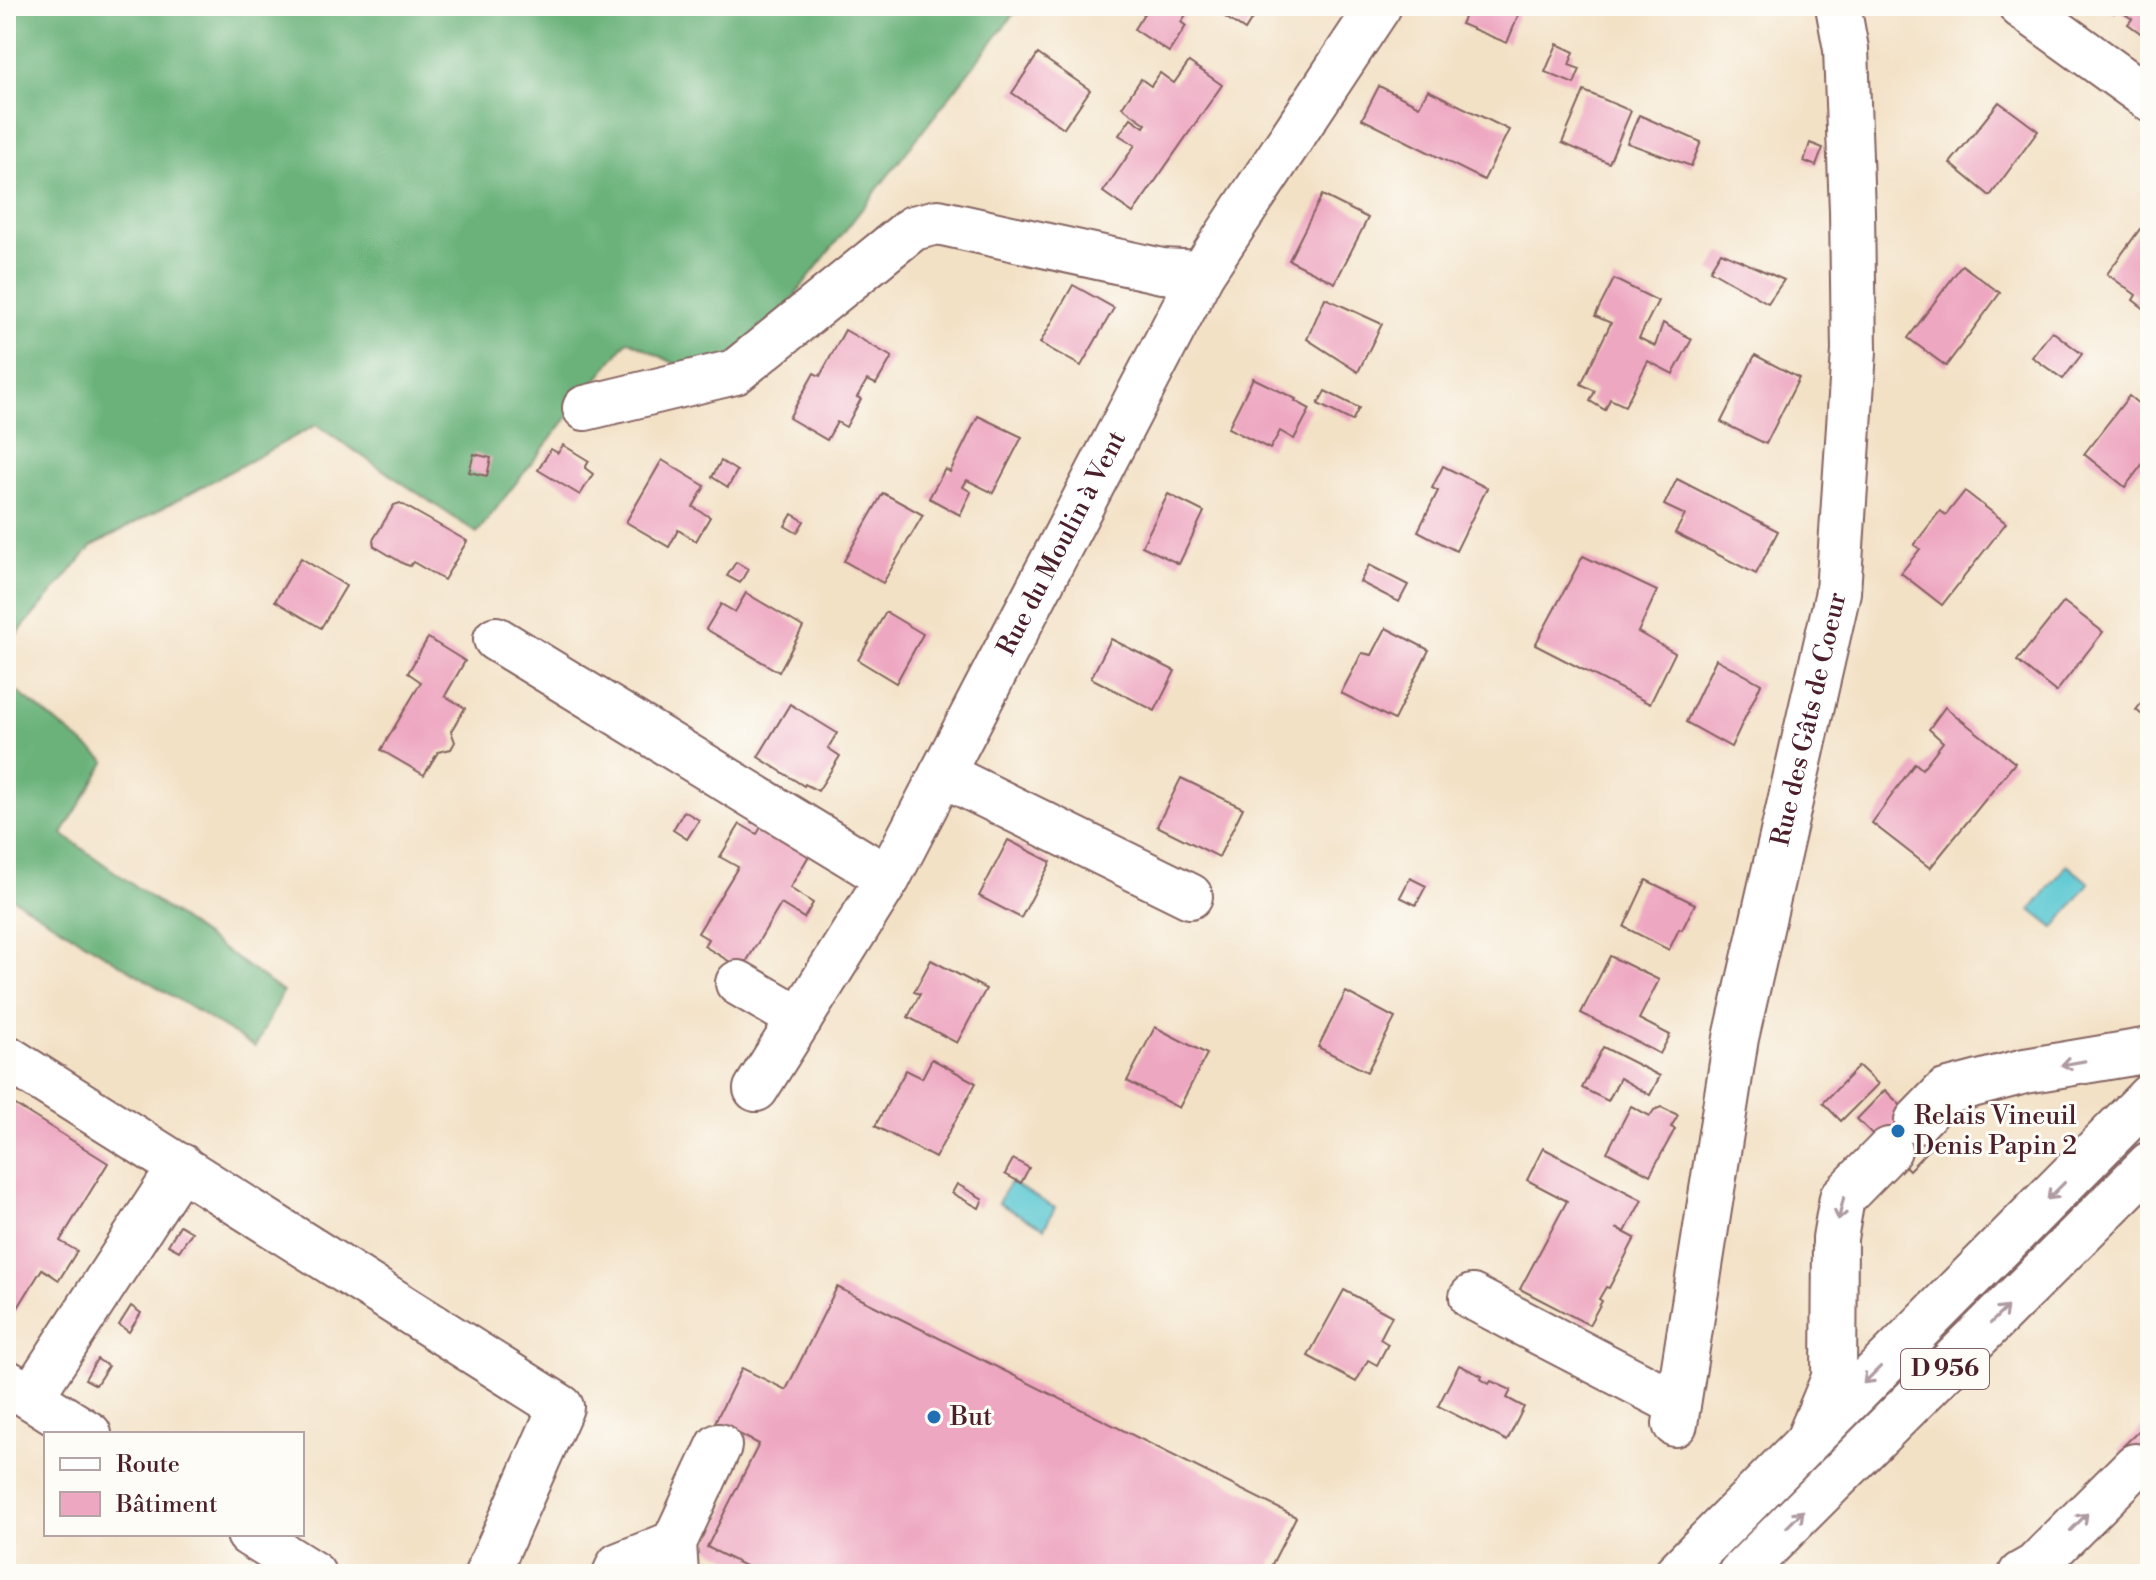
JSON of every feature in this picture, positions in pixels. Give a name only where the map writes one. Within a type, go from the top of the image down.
[{"type":"main road","name":"Rue du Moulin à Vent","points":[[756,1089],[888,878],[1202,273],[1379,6]]},
{"type":"main road","name":"Rue des Gâts de Coeur","points":[[1472,1297],[1677,1414],[1736,1038],[1838,592],[1854,351],[1846,49],[1838,6]]},
{"type":"main road","points":[[2021,6],[2150,99]]},
{"type":"main road","points":[[585,408],[735,372],[913,228],[938,222],[1162,271],[1202,273]]},
{"type":"main road","points":[[496,639],[888,878]]},
{"type":"main road","points":[[942,774],[1190,896]]},
{"type":"main road","points":[[738,983],[800,1019]]},
{"type":"main road","points":[[1808,1440],[1834,1378],[1835,1238],[1842,1198],[1945,1092],[2025,1071],[2150,1050]]},
{"type":"main road","points":[[6,1057],[561,1407],[487,1574]]},
{"type":"main road","name":"D 956","points":[[1676,1574],[2150,1096]]},
{"type":"main road","name":"D 956","points":[[1740,1574],[2150,1164]]},
{"type":"main road","points":[[86,1432],[18,1390],[181,1166]]},
{"type":"main road","points":[[615,1574],[619,1565],[675,1558],[719,1446]]},
{"type":"main road","points":[[2021,1574],[2035,1566],[2135,1466]]},
{"type":"main road","points":[[252,1536],[313,1574]]},
{"type":"green space","points":[[6,6],[1020,6],[735,372],[725,389],[628,340],[477,533],[316,425],[92,546],[6,647]]},
{"type":"green space","points":[[6,683],[106,761],[62,834],[283,992],[255,1047],[6,894]]},
{"type":"water","points":[[2067,865],[2089,883],[2054,928],[2031,910]]},
{"type":"water","points":[[1010,1182],[1055,1208],[1044,1228],[998,1203]]},
{"type":"building","points":[[1149,6],[1159,9],[1161,6],[1192,6],[1181,22],[1186,26],[1169,52],[1134,29]]},
{"type":"building","points":[[1216,6],[1260,6],[1245,30],[1213,9]]},
{"type":"building","points":[[1469,6],[1513,6],[1521,9],[1507,43],[1461,24]]},
{"type":"building","points":[[2104,6],[2150,6],[2150,40],[2128,24],[2132,19],[2117,9],[2114,13]]},
{"type":"building","points":[[1557,44],[1574,52],[1569,65],[1580,69],[1574,84],[1545,72]]},
{"type":"building","points":[[1038,54],[1090,90],[1064,128],[1012,93]]},
{"type":"building","points":[[1189,62],[1222,85],[1133,213],[1103,192],[1135,145],[1119,135],[1131,118],[1144,127],[1146,124],[1122,107],[1141,79],[1151,86],[1160,73],[1174,83]]},
{"type":"building","points":[[1379,86],[1419,106],[1428,90],[1509,130],[1484,180],[1362,119]]},
{"type":"building","points":[[1584,91],[1631,111],[1609,163],[1562,143]]},
{"type":"building","points":[[1999,102],[2038,131],[1990,196],[1950,163]]},
{"type":"building","points":[[1639,115],[1701,142],[1691,166],[1627,143]]},
{"type":"building","points":[[1810,143],[1823,148],[1816,166],[1804,161]]},
{"type":"building","points":[[1322,195],[1368,218],[1335,283],[1289,260]]},
{"type":"building","points":[[2140,229],[2150,236],[2150,313],[2133,300],[2136,295],[2107,274]]},
{"type":"building","points":[[1721,252],[1784,280],[1768,303],[1710,270]]},
{"type":"building","points":[[1962,265],[2000,293],[1946,366],[1908,338]]},
{"type":"building","points":[[1614,279],[1658,301],[1639,338],[1655,346],[1663,323],[1692,339],[1673,374],[1648,361],[1625,406],[1610,399],[1605,410],[1590,401],[1595,391],[1581,384],[1611,323],[1595,316]]},
{"type":"building","points":[[1073,285],[1114,308],[1081,366],[1040,343]]},
{"type":"building","points":[[1325,298],[1382,324],[1358,372],[1307,339]]},
{"type":"building","points":[[845,330],[892,357],[876,384],[867,380],[846,427],[837,422],[827,440],[789,418],[814,373],[820,376]]},
{"type":"building","points":[[2052,331],[2082,354],[2063,379],[2032,357]]},
{"type":"building","points":[[1755,355],[1799,378],[1766,444],[1721,422]]},
{"type":"building","points":[[1253,378],[1310,409],[1294,439],[1280,431],[1270,449],[1228,428]]},
{"type":"building","points":[[1325,391],[1359,408],[1352,421],[1318,404]]},
{"type":"building","points":[[2129,396],[2150,413],[2150,454],[2125,487],[2084,454]]},
{"type":"building","points":[[978,416],[1022,437],[993,493],[967,480],[963,487],[971,492],[960,515],[929,498],[945,469],[950,472]]},
{"type":"building","points":[[563,445],[589,461],[585,468],[593,474],[580,495],[538,470],[551,449],[558,453]]},
{"type":"building","points":[[474,454],[491,458],[487,476],[469,472]]},
{"type":"building","points":[[662,460],[705,486],[693,507],[710,517],[696,541],[678,530],[669,547],[626,522]]},
{"type":"building","points":[[721,461],[737,471],[728,487],[712,477]]},
{"type":"building","points":[[1443,466],[1487,488],[1456,551],[1418,531],[1438,491],[1432,488]]},
{"type":"building","points":[[1677,479],[1778,531],[1756,574],[1675,533],[1685,515],[1664,505]]},
{"type":"building","points":[[1965,491],[2006,523],[1942,605],[1901,573],[1920,549],[1914,545],[1940,511],[1946,515]]},
{"type":"building","points":[[883,493],[923,515],[883,583],[844,561]]},
{"type":"building","points":[[1168,494],[1204,512],[1179,564],[1142,546]]},
{"type":"building","points":[[400,503],[467,541],[444,580],[413,562],[410,566],[404,564],[374,546],[373,540],[394,505]]},
{"type":"building","points":[[792,514],[804,521],[797,533],[785,526]]},
{"type":"building","points":[[1583,556],[1657,591],[1638,632],[1675,653],[1650,704],[1535,645]]},
{"type":"building","points":[[301,558],[346,586],[321,628],[275,601]]},
{"type":"building","points":[[736,562],[748,569],[740,583],[727,576]]},
{"type":"building","points":[[1369,565],[1408,585],[1399,602],[1360,582]]},
{"type":"building","points":[[746,593],[803,627],[779,672],[706,629],[721,604],[735,612]]},
{"type":"building","points":[[2064,602],[2103,632],[2056,692],[2017,661]]},
{"type":"building","points":[[886,612],[923,634],[896,683],[858,660]]},
{"type":"building","points":[[1386,628],[1429,650],[1394,720],[1341,693],[1362,653],[1372,655]]},
{"type":"building","points":[[428,638],[465,661],[445,696],[465,708],[451,731],[455,742],[451,749],[438,752],[424,775],[381,750],[421,682],[408,673]]},
{"type":"building","points":[[1111,639],[1175,671],[1155,711],[1091,678]]},
{"type":"building","points":[[1716,659],[1761,684],[1731,747],[1686,722]]},
{"type":"building","points":[[2150,692],[2150,721],[2136,710]]},
{"type":"building","points":[[790,704],[837,733],[828,748],[840,756],[818,791],[804,786],[758,757]]},
{"type":"building","points":[[1945,707],[2015,763],[1930,868],[1872,823],[1915,763],[1922,769],[1943,742],[1929,729]]},
{"type":"building","points":[[1181,778],[1243,808],[1219,857],[1157,826]]},
{"type":"building","points":[[684,811],[699,820],[687,839],[673,830]]},
{"type":"building","points":[[766,819],[814,847],[790,888],[813,903],[804,918],[781,904],[742,969],[704,946],[708,939],[698,933],[738,867],[720,857],[740,824],[757,834]]},
{"type":"building","points":[[1008,840],[1051,862],[1021,918],[979,896]]},
{"type":"building","points":[[1410,878],[1426,886],[1416,905],[1400,897]]},
{"type":"building","points":[[1646,880],[1695,904],[1669,950],[1624,927]]},
{"type":"building","points":[[1610,956],[1659,980],[1639,1019],[1670,1035],[1660,1054],[1581,1013]]},
{"type":"building","points":[[931,960],[986,989],[957,1043],[908,1017],[920,994],[914,992]]},
{"type":"building","points":[[1346,992],[1395,1018],[1367,1072],[1318,1047]]},
{"type":"building","points":[[1155,1027],[1207,1054],[1179,1108],[1127,1081]]},
{"type":"building","points":[[1603,1047],[1660,1076],[1650,1095],[1620,1078],[1608,1101],[1582,1088]]},
{"type":"building","points":[[932,1059],[976,1083],[935,1158],[875,1126],[906,1070],[922,1078]]},
{"type":"building","points":[[1859,1066],[1878,1084],[1841,1121],[1823,1103]]},
{"type":"building","name":"Relais Vineuil Denis Papin 2","points":[[1885,1090],[1937,1141],[1909,1170],[1857,1119]]},
{"type":"building","points":[[6,1099],[108,1163],[60,1241],[77,1251],[59,1280],[42,1269],[6,1327]]},
{"type":"building","points":[[1631,1106],[1650,1116],[1661,1107],[1678,1115],[1671,1127],[1675,1129],[1650,1175],[1607,1152]]},
{"type":"building","points":[[1543,1148],[1642,1200],[1625,1232],[1616,1228],[1635,1238],[1609,1288],[1606,1287],[1599,1299],[1602,1301],[1589,1325],[1520,1289],[1567,1201],[1527,1180]]},
{"type":"building","points":[[1013,1159],[1029,1168],[1021,1183],[1005,1174]]},
{"type":"building","points":[[957,1184],[983,1199],[979,1208],[952,1193]]},
{"type":"building","points":[[180,1225],[192,1232],[179,1251],[168,1245]]},
{"type":"building","name":"But","points":[[837,1287],[1296,1517],[1267,1574],[761,1574],[707,1547],[759,1444],[715,1422],[742,1368],[786,1390]]},
{"type":"building","points":[[1344,1290],[1392,1316],[1380,1339],[1388,1344],[1377,1365],[1368,1360],[1356,1382],[1308,1356]]},
{"type":"building","points":[[131,1306],[141,1313],[129,1332],[119,1325]]},
{"type":"building","points":[[97,1359],[108,1366],[96,1385],[85,1379]]},
{"type":"building","points":[[1459,1365],[1482,1376],[1481,1379],[1489,1384],[1491,1381],[1511,1390],[1507,1398],[1524,1407],[1507,1441],[1438,1406]]},
{"type":"building","points":[[2148,1422],[2150,1424],[2150,1481],[2119,1450]]},
{"type":"place","name":"Relais Vineuil Denis Papin 2","points":[[1898,1131]]},
{"type":"place","name":"But","points":[[934,1417]]}]
